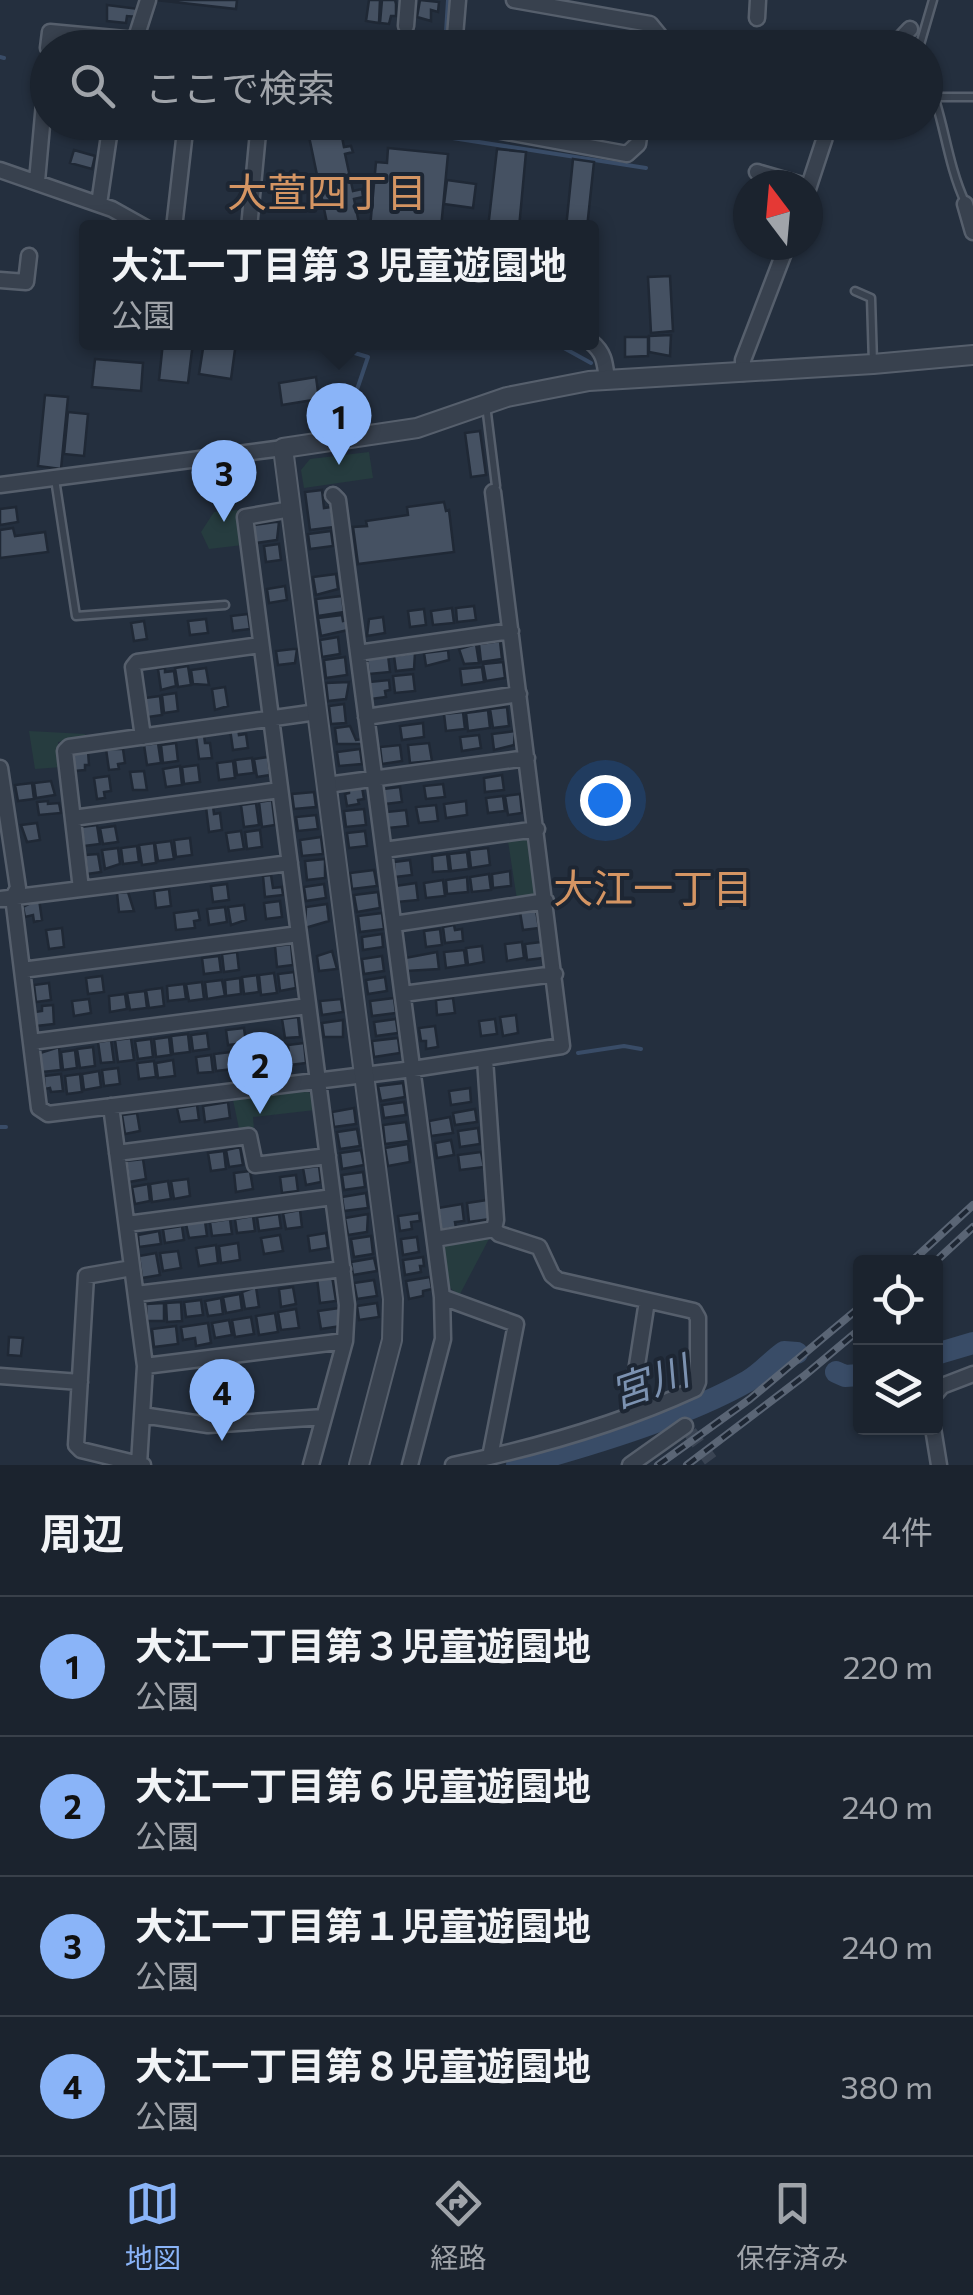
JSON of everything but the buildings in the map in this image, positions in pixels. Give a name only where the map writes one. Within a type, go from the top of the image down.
[{"type":"street","points":[[138,30],[148,0]]},
{"type":"street","points":[[406,26],[408,0]]},
{"type":"street","points":[[456,30],[458,0]]},
{"type":"street","points":[[514,0],[650,24],[657,30]]},
{"type":"street","points":[[757,18],[758,0]]},
{"type":"street","points":[[37,181],[41,140]]},
{"type":"street","points":[[100,204],[109,140]]},
{"type":"street","points":[[175,220],[184,140]]},
{"type":"street","points":[[250,220],[257,140]]},
{"type":"street","points":[[551,140],[627,154],[639,140]]},
{"type":"street","points":[[813,170],[824,140]]},
{"type":"street","points":[[0,170],[100,204],[131,220]]},
{"type":"street","points":[[965,204],[973,232]]},
{"type":"street","points":[[0,280],[26,282],[29,256]]},
{"type":"street","points":[[743,373],[743,360],[780,260]]},
{"type":"street","points":[[599,348],[607,380]]},
{"type":"street","points":[[0,485],[417,428],[538,390],[607,380],[973,355]]},
{"type":"street","points":[[283,448],[394,1319],[388,1362],[359,1465]]},
{"type":"street","points":[[7,898],[22,970],[39,1108],[48,1114],[413,1069],[562,1046],[493,492]]},
{"type":"street","points":[[334,495],[338,500],[442,1297],[443,1339],[410,1465]]},
{"type":"street","points":[[291,509],[245,516],[347,1305],[344,1341],[311,1465]]},
{"type":"street","points":[[358,653],[511,630]]},
{"type":"street","points":[[143,736],[134,667],[137,662],[262,645]]},
{"type":"street","points":[[366,717],[519,694]]},
{"type":"street","points":[[81,889],[66,752],[69,747],[317,712]]},
{"type":"street","points":[[326,785],[527,758]]},
{"type":"street","points":[[0,768],[18,888],[7,898]]},
{"type":"street","points":[[73,818],[280,790]]},
{"type":"street","points":[[384,850],[536,829]]},
{"type":"street","points":[[7,898],[290,862]]},
{"type":"street","points":[[394,924],[546,901]]},
{"type":"street","points":[[22,970],[299,934]]},
{"type":"street","points":[[403,994],[555,974]]},
{"type":"street","points":[[32,1042],[308,1006]]},
{"type":"street","points":[[485,1059],[494,1229]]},
{"type":"street","points":[[111,1106],[145,1366],[141,1464],[81,1450],[76,1445],[86,1276],[132,1268]]},
{"type":"street","points":[[118,1152],[249,1136],[256,1164],[328,1156]]},
{"type":"street","points":[[126,1224],[333,1197]]},
{"type":"street","points":[[435,1239],[494,1229]]},
{"type":"street","points":[[453,1465],[490,1458],[640,1411],[695,1389],[698,1382],[698,1318],[694,1311],[558,1280],[539,1247],[494,1229]]},
{"type":"street","points":[[136,1294],[343,1268]]},
{"type":"street","points":[[442,1297],[516,1324],[490,1458]]},
{"type":"street","points":[[640,1411],[632,1391],[647,1301]]},
{"type":"street","points":[[145,1366],[344,1341]]},
{"type":"street","points":[[943,1386],[973,1374]]},
{"type":"street","points":[[0,1376],[80,1382]]},
{"type":"street","points":[[630,1465],[685,1425],[674,1399]]},
{"type":"street","points":[[142,1415],[208,1425],[324,1418]]},
{"type":"street","points":[[935,1435],[940,1465]]},
{"type":"lane","points":[[923,30],[933,0]]},
{"type":"lane","points":[[910,30],[928,10]]},
{"type":"lane","points":[[943,97],[973,97]]},
{"type":"lane","points":[[943,127],[952,172],[965,204]]},
{"type":"lane","points":[[855,292],[871,298],[873,364]]},
{"type":"lane","points":[[485,404],[496,486],[493,492]]},
{"type":"lane","points":[[55,478],[76,616],[225,604]]},
{"type":"green space","points":[[369,452],[373,478],[304,488],[301,470],[310,459]]},
{"type":"green space","points":[[238,510],[243,545],[209,549],[201,532],[214,512]]},
{"type":"green space","points":[[29,731],[86,737],[58,742],[62,767],[35,769]]},
{"type":"green space","points":[[526,838],[532,843],[539,891],[533,897],[517,900],[508,841]]},
{"type":"green space","points":[[307,1091],[312,1095],[315,1110],[253,1117],[254,1130],[240,1133],[233,1100]]},
{"type":"green space","points":[[490,1237],[460,1294],[454,1291],[445,1275],[442,1248],[449,1243]]},
{"type":"waterway","points":[[446,30],[448,0]]},
{"type":"waterway","points":[[0,57],[4,58]]},
{"type":"waterway","points":[[466,140],[646,168]]},
{"type":"waterway","points":[[343,431],[368,357],[345,350]]},
{"type":"waterway","points":[[567,350],[591,363]]},
{"type":"waterway","points":[[578,1053],[624,1046],[641,1049]]},
{"type":"waterway","points":[[0,1127],[6,1127]]},
{"type":"waterway","name":"宮川","points":[[943,1352],[973,1343]]},
{"type":"waterway","name":"宮川","points":[[517,1465],[666,1418],[748,1381],[784,1352],[797,1353]]},
{"type":"waterway","name":"宮川","points":[[836,1372],[853,1375]]},
{"type":"tunnel","points":[[690,1432],[714,1465]]},
{"type":"railway","points":[[919,1255],[973,1205]]},
{"type":"railway","points":[[943,1255],[973,1227]]},
{"type":"railway","points":[[658,1465],[750,1399],[853,1313]]},
{"type":"railway","points":[[687,1465],[853,1335]]},
{"type":"place","name":"大江一丁目第３児童遊園地","points":[[339,465]]},
{"type":"place","name":"大江一丁目第１児童遊園地","points":[[224,522]]},
{"type":"place","name":"大江一丁目第６児童遊園地","points":[[260,1114]]},
{"type":"place","name":"大江一丁目第８児童遊園地","points":[[222,1441]]},
{"type":"district","name":"大萱四丁目","points":[[327,190]]},
{"type":"district","name":"大江一丁目","points":[[653,886]]}]
